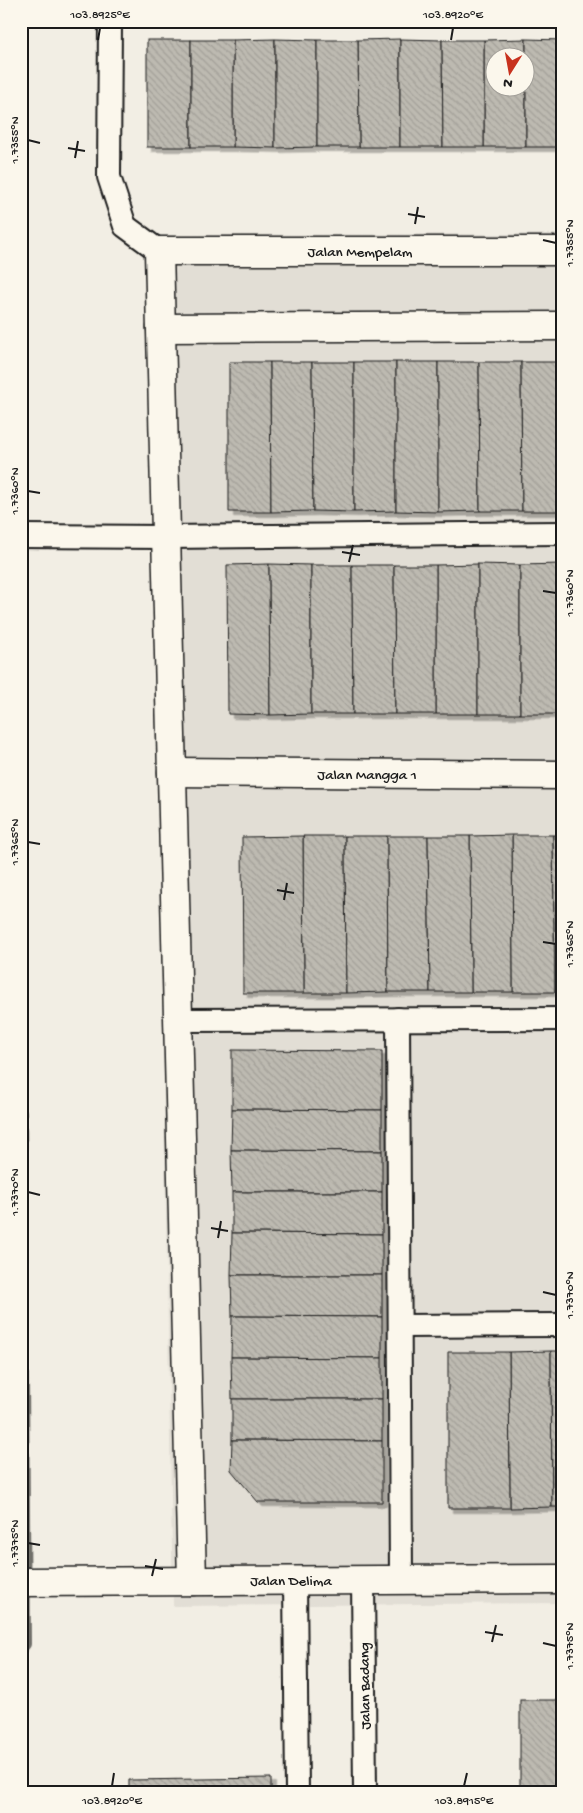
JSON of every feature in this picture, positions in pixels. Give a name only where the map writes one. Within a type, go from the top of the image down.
[{"type":"street","name":"Jalan Mempelam","points":[[159,251],[562,251]]},
{"type":"street","points":[[159,251],[192,1581]]},
{"type":"street","points":[[161,328],[562,326]]},
{"type":"street","name":"Jalan Mangga 1","points":[[172,772],[562,775]]},
{"type":"street","name":"Jalan Delima","points":[[21,1582],[562,1579]]},
{"type":"lane","points":[[110,21],[109,177],[124,226],[159,251]]},
{"type":"lane","points":[[21,536],[166,538],[562,533]]},
{"type":"lane","points":[[178,1020],[562,1019]]},
{"type":"lane","points":[[398,1020],[401,1580]]},
{"type":"lane","points":[[400,1326],[562,1325]]},
{"type":"lane","points":[[295,1580],[297,1792]]},
{"type":"lane","name":"Jalan Badang","points":[[363,1580],[365,1792]]},
{"type":"shaded area","points":[[562,234],[562,1603],[173,1606],[153,493],[143,251],[155,235]]},
{"type":"building","points":[[275,39],[275,148],[233,147],[233,40]]},
{"type":"building","points":[[275,39],[317,40],[317,147],[275,148]]},
{"type":"building","points":[[400,39],[400,147],[359,147],[358,40]]},
{"type":"building","points":[[400,39],[442,40],[443,147],[400,147]]},
{"type":"building","points":[[526,39],[526,48],[486,48],[486,98],[526,98],[526,147],[484,147],[484,40]]},
{"type":"building","points":[[526,39],[562,40],[562,147],[526,147],[526,98],[536,98],[536,48],[526,48]]},
{"type":"building","points":[[147,40],[191,40],[191,147],[147,147]]},
{"type":"building","points":[[191,40],[233,40],[233,147],[191,147]]},
{"type":"building","points":[[317,40],[358,40],[359,147],[317,147]]},
{"type":"building","points":[[442,40],[484,40],[484,147],[443,147]]},
{"type":"building","points":[[229,362],[270,362],[271,512],[229,512]]},
{"type":"building","points":[[270,362],[312,362],[313,511],[271,512]]},
{"type":"building","points":[[312,362],[354,362],[354,512],[313,511]]},
{"type":"building","points":[[354,362],[396,362],[396,511],[354,512]]},
{"type":"building","points":[[396,362],[438,362],[438,512],[396,511]]},
{"type":"building","points":[[438,362],[479,362],[480,511],[438,512]]},
{"type":"building","points":[[479,362],[521,362],[522,511],[480,511]]},
{"type":"building","points":[[521,362],[562,362],[562,511],[522,511]]},
{"type":"building","points":[[269,564],[270,715],[228,714],[227,565]]},
{"type":"building","points":[[269,564],[311,565],[311,714],[270,715]]},
{"type":"building","points":[[478,564],[478,714],[436,714],[436,565]]},
{"type":"building","points":[[478,564],[520,565],[520,714],[478,714]]},
{"type":"building","points":[[561,564],[562,714],[520,714],[520,565]]},
{"type":"building","points":[[311,565],[352,565],[353,714],[311,714]]},
{"type":"building","points":[[352,565],[394,565],[395,714],[353,714]]},
{"type":"building","points":[[394,565],[436,565],[436,714],[395,714]]},
{"type":"building","points":[[512,835],[553,835],[555,992],[513,992]]},
{"type":"building","points":[[512,835],[513,992],[471,992],[470,836]]},
{"type":"building","points":[[553,835],[562,835],[562,992],[555,992]]},
{"type":"building","points":[[303,836],[345,836],[346,993],[304,993]]},
{"type":"building","points":[[303,836],[304,993],[243,993],[242,837]]},
{"type":"building","points":[[345,836],[387,836],[388,992],[346,993]]},
{"type":"building","points":[[387,836],[428,836],[430,992],[388,992]]},
{"type":"building","points":[[428,836],[470,836],[471,992],[430,992]]},
{"type":"building","points":[[232,1050],[382,1051],[382,1110],[232,1109]]},
{"type":"building","points":[[232,1109],[382,1110],[382,1151],[231,1150]]},
{"type":"building","points":[[231,1150],[382,1151],[382,1192],[232,1192]]},
{"type":"building","points":[[232,1192],[382,1192],[382,1234],[232,1233]]},
{"type":"building","points":[[232,1233],[382,1234],[382,1275],[231,1275]]},
{"type":"building","points":[[231,1275],[382,1275],[382,1317],[232,1316]]},
{"type":"building","points":[[232,1316],[382,1317],[382,1358],[231,1357]]},
{"type":"building","points":[[551,1351],[552,1507],[510,1508],[509,1352]]},
{"type":"building","points":[[551,1351],[562,1351],[562,1507],[552,1507]]},
{"type":"building","points":[[448,1352],[509,1352],[510,1508],[448,1508]]},
{"type":"building","points":[[231,1357],[382,1358],[382,1399],[232,1399]]},
{"type":"building","points":[[232,1399],[382,1399],[382,1441],[232,1440]]},
{"type":"building","points":[[232,1440],[382,1441],[382,1502],[258,1502],[231,1470]]},
{"type":"building","points":[[520,1700],[562,1700],[562,1792],[520,1792]]},
{"type":"building","points":[[271,1778],[271,1792],[129,1792],[129,1780]]},
{"type":"waterway","points":[[21,1112],[25,1644],[21,1649]]}]
